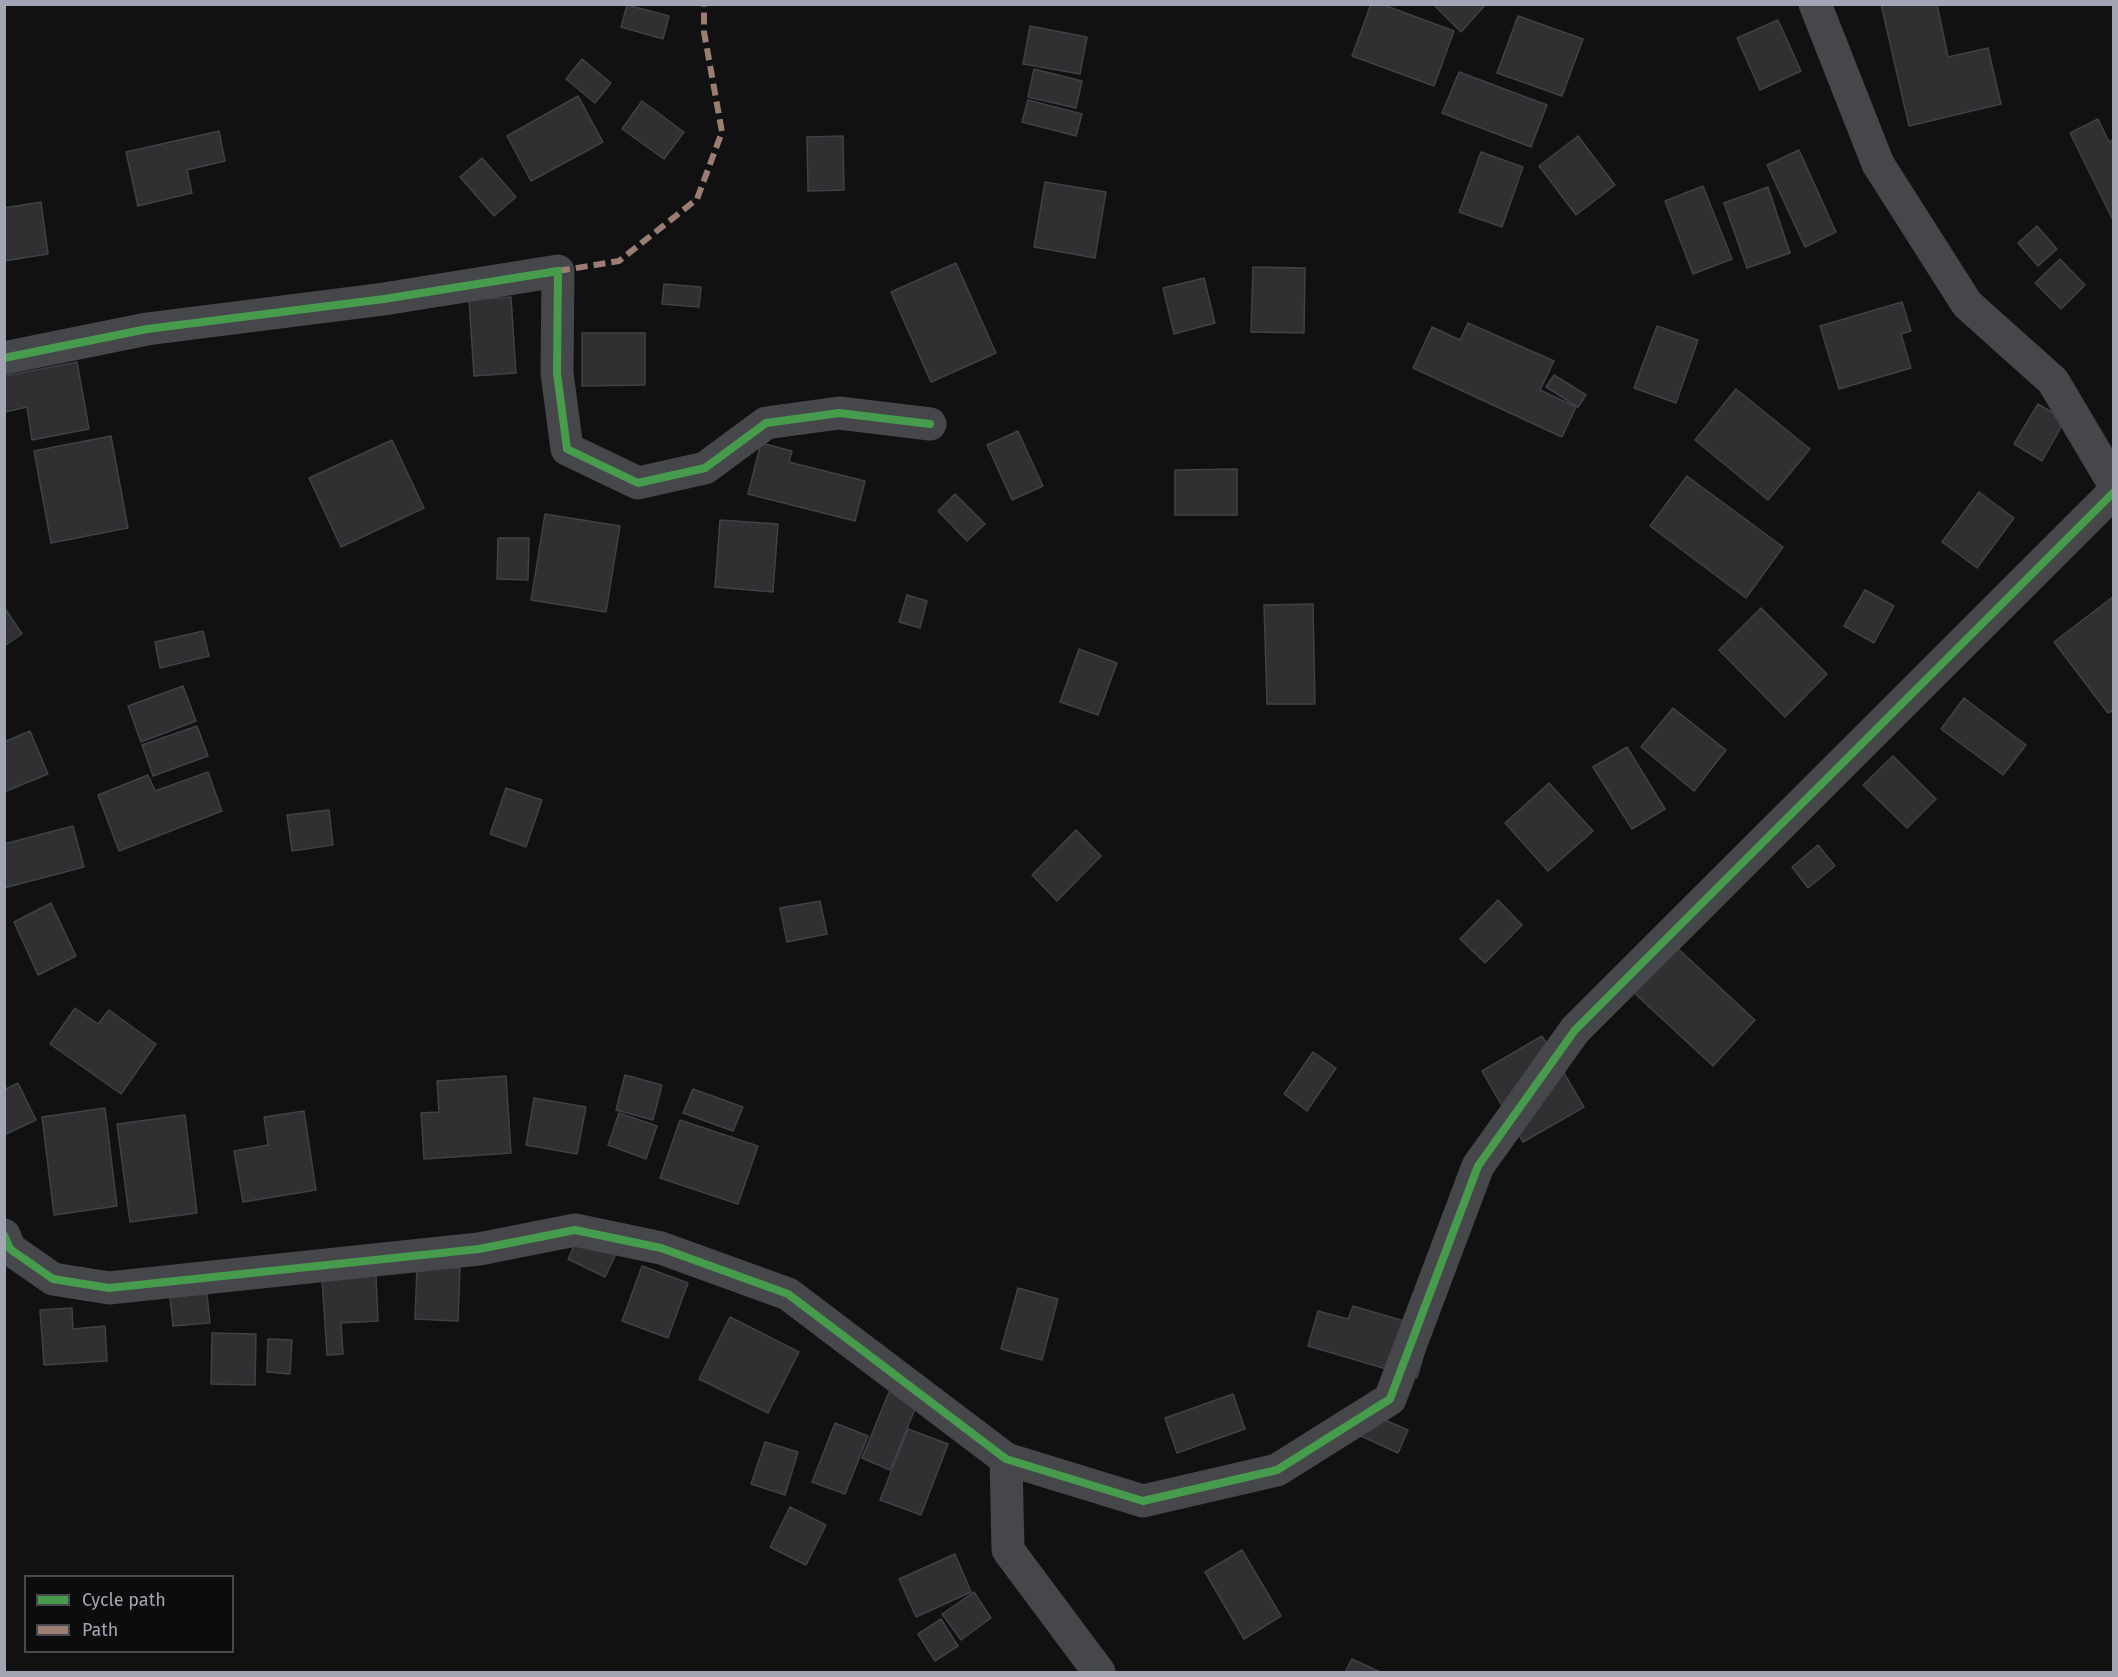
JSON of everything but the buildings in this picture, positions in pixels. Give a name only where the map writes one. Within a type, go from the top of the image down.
[{"type":"street","points":[[1815,4],[1878,164],[1967,304],[2053,381],[2114,484]]},
{"type":"street","points":[[4,358],[147,329],[384,298],[558,271],[557,373],[567,449],[638,483],[705,468],[766,423],[839,413],[930,424]]},
{"type":"street","points":[[4,1235],[10,1249],[53,1279],[110,1288],[479,1249],[575,1230],[661,1248],[788,1294],[1006,1460],[1143,1501],[1277,1470],[1390,1399],[1478,1166],[1575,1030],[2114,492]]},
{"type":"street","points":[[1006,1460],[1008,1550],[1099,1672]]},
{"type":"marked path","points":[[558,271],[619,261],[697,199],[722,132],[704,32],[704,4]]},
{"type":"cycle path","points":[[4,358],[147,329],[384,299],[558,271],[557,373],[567,449],[638,483],[705,468],[766,423],[839,413],[930,424]]},
{"type":"cycle path","points":[[4,1235],[10,1249],[53,1279],[109,1288],[479,1249],[575,1230],[661,1248],[788,1294],[1006,1459],[1143,1501],[1277,1470],[1390,1399],[1478,1166],[1575,1030],[2114,492]]}]
